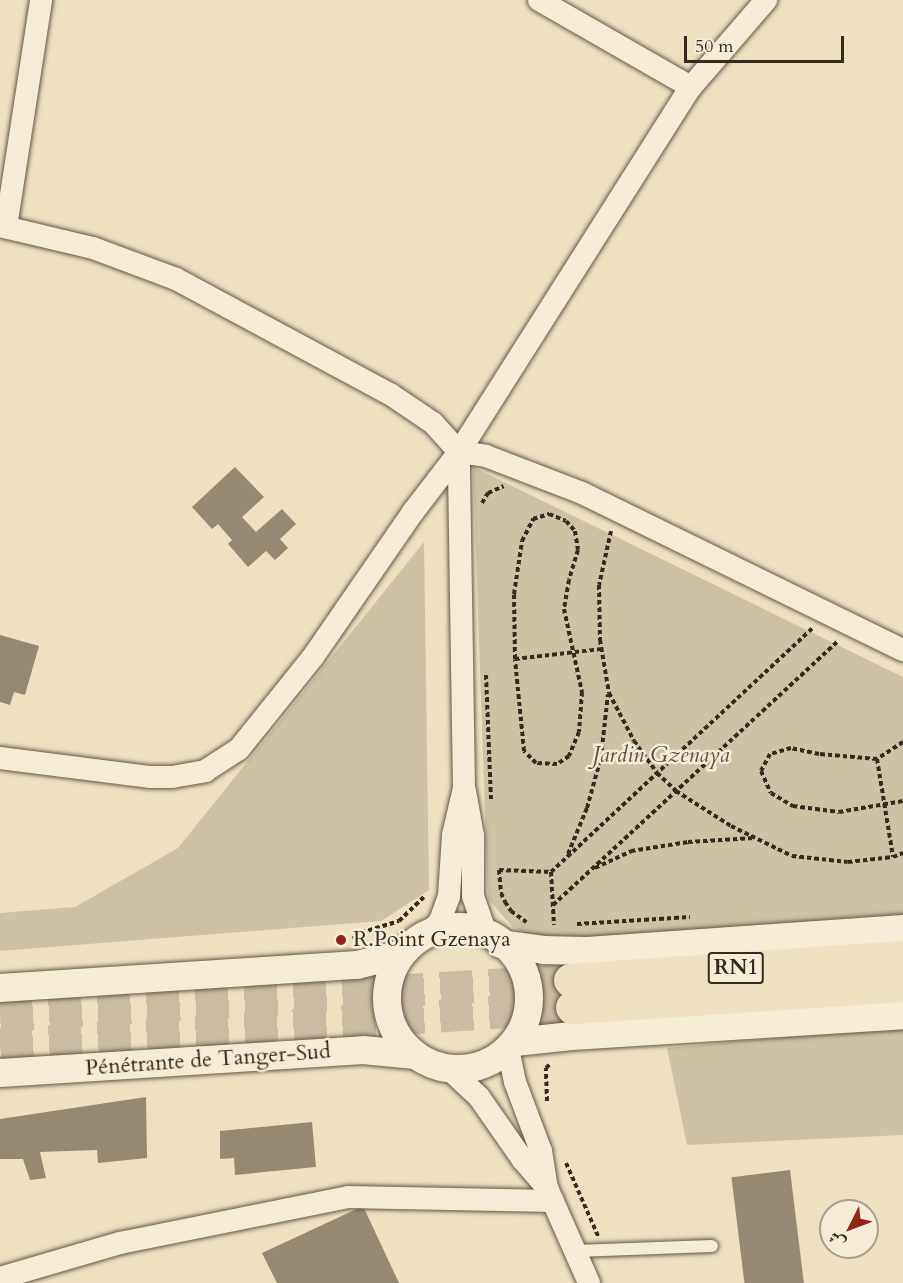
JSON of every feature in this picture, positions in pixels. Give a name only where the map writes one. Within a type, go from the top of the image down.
[{"type":"highway","name":"RN1","points":[[903,957],[571,993],[903,985]]},
{"type":"street","points":[[41,0],[3,227],[50,236],[114,255],[176,279],[216,298],[390,394],[433,423],[459,452],[486,456],[582,493],[903,650]]},
{"type":"street","points":[[539,0],[691,87]]},
{"type":"street","points":[[0,758],[151,777],[172,777],[205,771],[239,749],[313,657],[413,512],[459,452],[691,87],[766,0]]},
{"type":"street","points":[[431,931],[440,921],[449,896],[453,835],[464,788],[459,452]]},
{"type":"street","points":[[464,788],[469,803],[473,836],[473,896],[493,938],[513,955],[528,985],[527,1019],[511,1046],[515,1082],[541,1151],[550,1194],[589,1283]]},
{"type":"street","points":[[903,929],[587,951],[544,950],[493,938],[468,928],[450,927],[431,931],[415,940],[402,954],[391,973],[387,996],[389,1018],[399,1039],[415,1055],[431,1064],[449,1069],[482,1065],[511,1046],[572,1036],[903,1015]]},
{"type":"street","points":[[0,988],[357,965],[402,954]]},
{"type":"street","name":"Pénétrante de Tanger-Sud","points":[[0,1073],[363,1050],[415,1055]]},
{"type":"street","points":[[449,1069],[478,1097],[550,1194]]},
{"type":"street","points":[[0,1278],[120,1243],[348,1197],[550,1194]]},
{"type":"lane","points":[[575,1251],[712,1246]]},
{"type":"path","points":[[481,506],[488,493],[506,486]]},
{"type":"path","points":[[549,514],[566,521],[575,531],[578,550],[569,580],[564,609],[573,652],[582,692],[579,732],[569,756],[557,764],[536,763],[524,751],[515,659],[514,594],[522,541],[533,519],[549,514]]},
{"type":"path","points":[[566,858],[587,808],[601,757],[609,693],[602,649],[599,585],[612,525]]},
{"type":"path","points":[[528,923],[518,918],[505,902],[496,870],[551,872],[820,621]]},
{"type":"path","points":[[553,905],[845,635]]},
{"type":"path","points":[[515,659],[602,649]]},
{"type":"path","points":[[486,668],[491,811]]},
{"type":"path","points":[[609,693],[634,741],[657,773],[676,791],[756,838],[792,856],[848,862],[893,857],[903,853]]},
{"type":"path","points":[[903,742],[877,759],[819,754],[790,748],[770,754],[761,771],[771,794],[793,806],[839,812],[903,801]]},
{"type":"path","points":[[877,759],[893,857]]},
{"type":"path","points":[[591,869],[631,851],[688,842],[756,838]]},
{"type":"path","points":[[551,872],[554,926]]},
{"type":"path","points":[[356,947],[354,935],[399,921],[415,908],[431,889]]},
{"type":"path","points":[[547,926],[694,916]]},
{"type":"path","points":[[550,1113],[547,1102],[546,1068],[557,1058]]},
{"type":"path","points":[[563,1154],[605,1250]]},
{"type":"green space","name":"Jardin Gzenaya","points":[[473,467],[903,677],[903,918],[539,940],[513,927],[488,899]]},
{"type":"green space","points":[[424,542],[429,890],[381,921],[0,951],[0,913],[75,907],[178,848]]},
{"type":"green space","points":[[903,1026],[903,1135],[687,1145],[667,1048]]},
{"type":"building","points":[[235,467],[264,497],[242,517],[256,532],[282,509],[296,524],[280,539],[288,548],[275,560],[266,551],[248,567],[228,544],[232,540],[218,524],[212,529],[192,507]]},
{"type":"building","points":[[0,635],[39,646],[25,695],[14,692],[10,705],[0,702]]},
{"type":"building","points":[[146,1097],[147,1158],[98,1163],[97,1150],[40,1152],[46,1178],[30,1180],[23,1159],[0,1159],[0,1119]]},
{"type":"building","points":[[312,1122],[316,1167],[235,1175],[234,1158],[220,1159],[220,1131]]},
{"type":"building","points":[[790,1170],[804,1283],[744,1283],[731,1177]]},
{"type":"building","points":[[363,1206],[399,1283],[277,1283],[262,1253]]},
{"type":"tunnel","points":[[0,1015],[570,980]]},
{"type":"tunnel","points":[[0,1044],[572,1007]]},
{"type":"place","name":"R.Point Gzenaya","points":[[341,940]]}]
